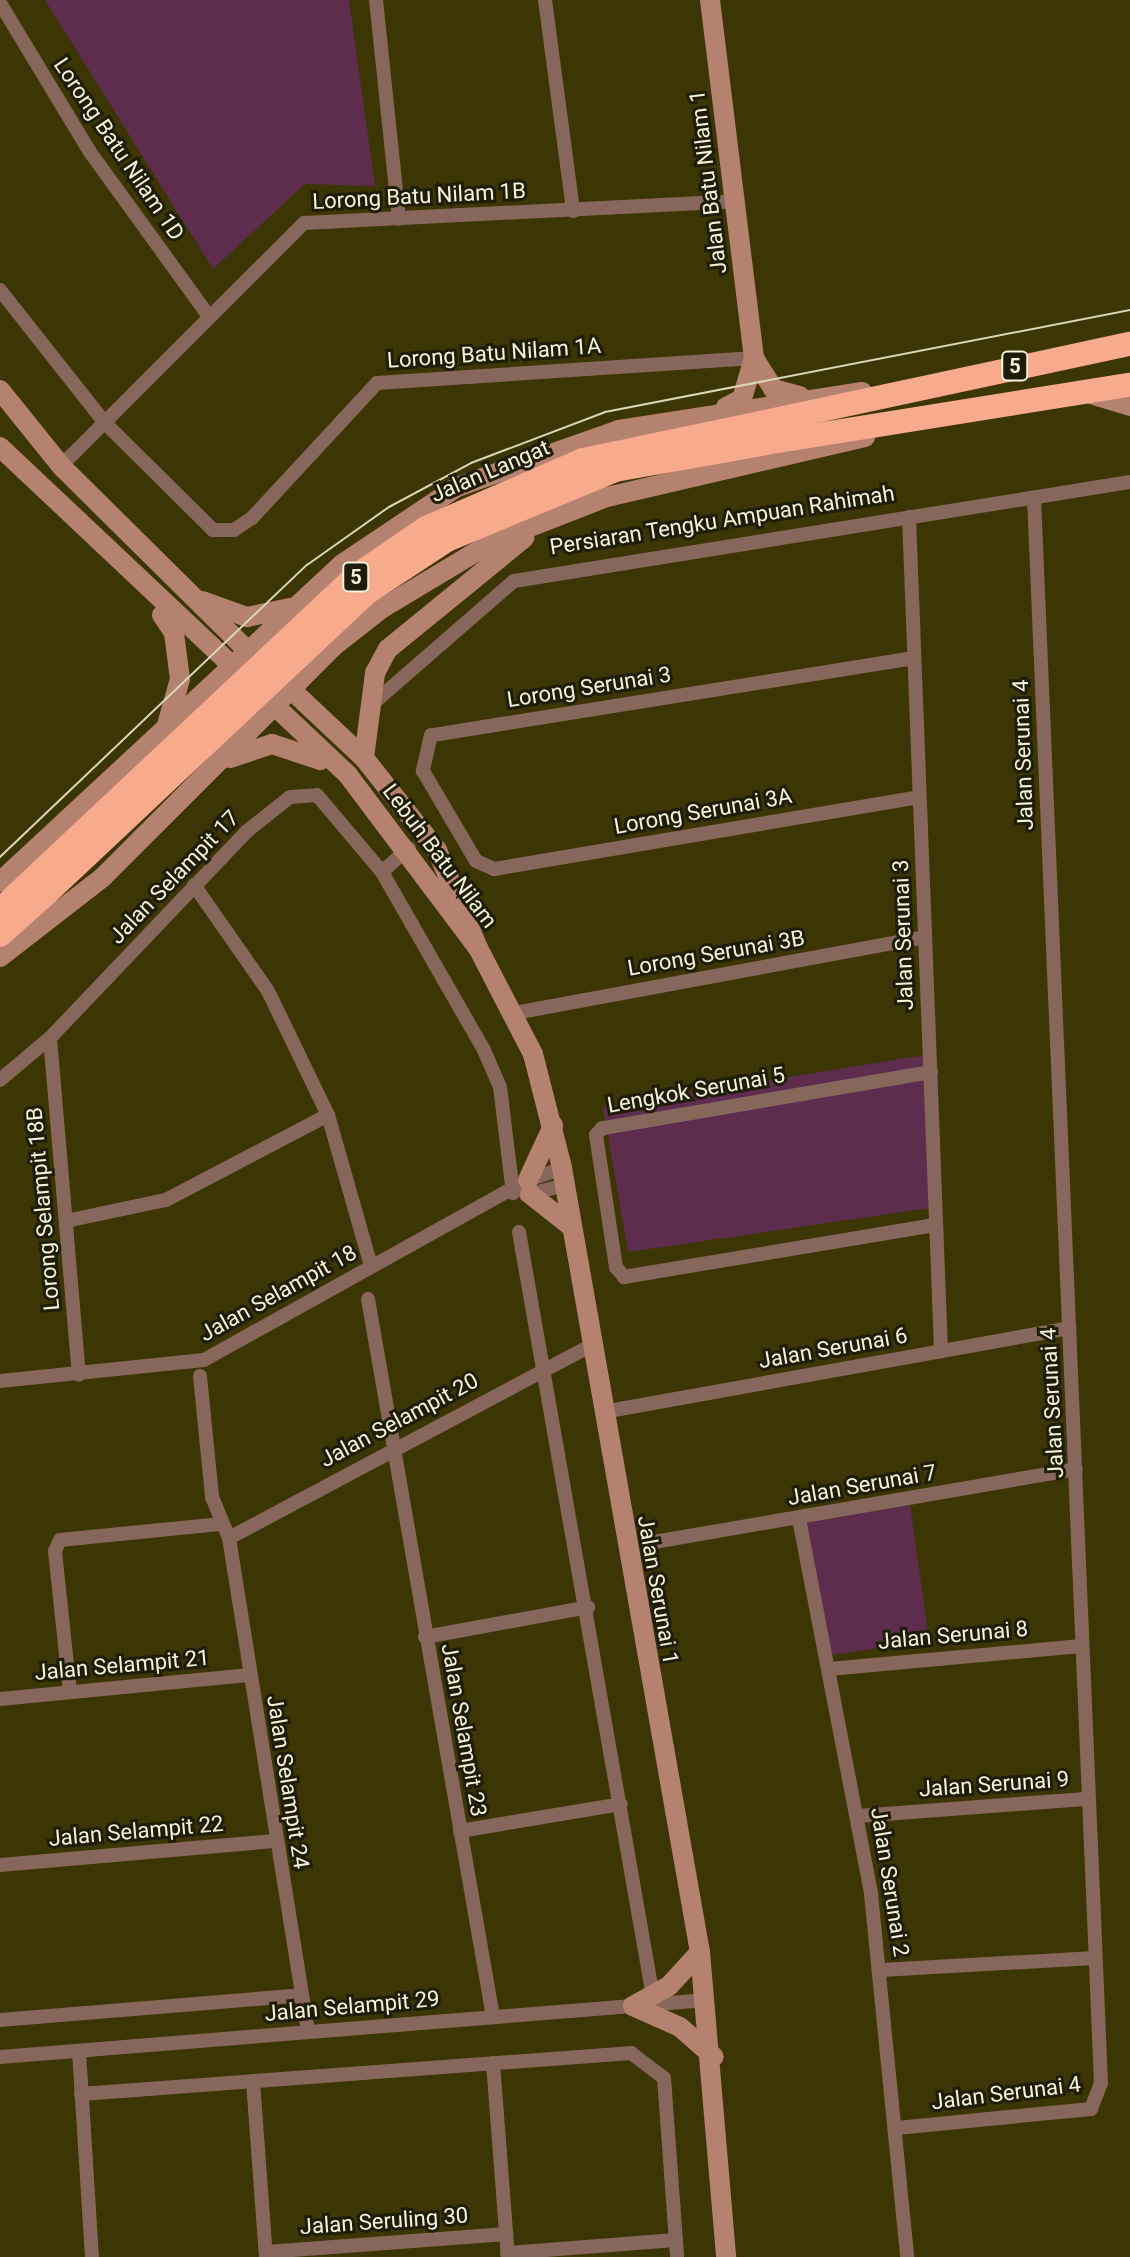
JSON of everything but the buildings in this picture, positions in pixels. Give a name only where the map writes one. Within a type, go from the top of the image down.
[{"type":"highway","name":"Jalan Langat","points":[[0,935],[40,886],[368,592],[447,540],[615,470],[766,432],[900,388],[1130,344]]},
{"type":"highway","name":"5","points":[[1087,393],[1130,385]]},
{"type":"highway","name":"Jalan Langat","points":[[766,432],[884,429],[1087,393]]},
{"type":"highway","name":"Jalan Langat","points":[[0,910],[40,886]]},
{"type":"main road","name":"Jalan Batu Nilam 1","points":[[710,0],[754,358]]},
{"type":"main road","points":[[754,358],[774,390],[809,398]]},
{"type":"main road","points":[[715,411],[742,399],[754,358]]},
{"type":"main road","name":"Jalan Langat","points":[[0,882],[342,564],[457,487],[565,443],[715,411],[900,388]]},
{"type":"main road","name":"Lebuh Batu Nilam","points":[[0,390],[61,466],[247,652],[292,689],[364,758],[437,850],[478,948]]},
{"type":"main road","points":[[1087,393],[1130,406]]},
{"type":"main road","name":"Jalan Langat","points":[[0,957],[103,877],[273,707],[381,609],[494,541],[554,517],[884,429]]},
{"type":"main road","name":"Lebuh Batu Nilam","points":[[0,447],[144,590],[348,775],[409,848],[478,948]]},
{"type":"main road","points":[[364,758],[368,708],[375,673],[401,632],[554,517]]},
{"type":"main road","points":[[342,564],[319,606],[326,621],[344,628],[381,609]]},
{"type":"main road","points":[[144,590],[177,647],[180,679],[167,725]]},
{"type":"main road","points":[[194,599],[247,617],[295,606]]},
{"type":"main road","points":[[148,746],[187,735],[200,744],[202,764],[182,800]]},
{"type":"main road","points":[[219,764],[272,744],[348,775]]},
{"type":"main road","name":"Jalan Serunai 1","points":[[478,948],[515,1013],[553,1124],[700,1952],[714,2057],[726,2257]]},
{"type":"main road","points":[[553,1124],[524,1189],[572,1227]]},
{"type":"main road","points":[[633,2006],[653,1997],[700,1952]]},
{"type":"main road","points":[[633,2006],[680,2027],[714,2057]]},
{"type":"street","points":[[376,0],[399,219]]},
{"type":"street","points":[[545,0],[573,211]]},
{"type":"street","name":"Lorong Batu Nilam 1D","points":[[0,3],[90,152],[208,315]]},
{"type":"street","name":"Lorong Batu Nilam 1B","points":[[61,466],[208,315],[304,223],[735,201]]},
{"type":"street","points":[[0,290],[105,423]]},
{"type":"street","name":"Lorong Batu Nilam 1A","points":[[105,423],[199,523],[234,530],[377,383],[754,358]]},
{"type":"street","name":"Persiaran Tengku Ampuan Rahimah","points":[[368,708],[499,587],[1130,482]]},
{"type":"street","name":"Jalan Serunai 4","points":[[897,2128],[1091,2109],[1101,2083],[1085,1799],[1076,1469],[1034,497]]},
{"type":"street","name":"Jalan Serunai 3","points":[[909,517],[941,1351]]},
{"type":"street","name":"Lorong Serunai 3","points":[[494,869],[476,861],[423,771],[431,735],[914,658]]},
{"type":"street","name":"Jalan Selampit 17","points":[[0,1080],[50,1038],[246,832],[299,794],[317,795],[382,872],[500,1087],[524,1189]]},
{"type":"street","name":"Lorong Serunai 3A","points":[[494,869],[919,797]]},
{"type":"street","points":[[382,872],[409,848]]},
{"type":"street","points":[[194,885],[268,991],[328,1115],[371,1266]]},
{"type":"street","name":"Lorong Serunai 3B","points":[[515,1013],[925,937]]},
{"type":"street","name":"Lorong Selampit 18B","points":[[50,1038],[79,1375]]},
{"type":"street","name":"Lengkok Serunai 5","points":[[931,1072],[602,1128],[596,1135],[616,1267],[624,1277],[935,1225]]},
{"type":"street","points":[[66,1221],[166,1200],[328,1115]]},
{"type":"street","name":"Jalan Selampit 18","points":[[0,1381],[204,1360],[371,1266],[524,1189],[563,1177]]},
{"type":"street","points":[[519,1232],[546,1366],[653,1997]]},
{"type":"street","name":"Jalan Selampit 23","points":[[368,1299],[493,2017]]},
{"type":"street","name":"Jalan Serunai 6","points":[[603,1412],[1070,1328]]},
{"type":"street","name":"Jalan Selampit 20","points":[[229,1538],[546,1366],[592,1345]]},
{"type":"street","points":[[200,1376],[219,1524],[229,1538]]},
{"type":"street","name":"Jalan Serunai 7","points":[[654,1542],[1076,1469]]},
{"type":"street","name":"Jalan Serunai 2","points":[[799,1519],[858,1816],[881,1970],[907,2257]]},
{"type":"street","points":[[70,1692],[55,1551],[60,1540],[219,1524]]},
{"type":"street","name":"Jalan Selampit 24","points":[[229,1538],[248,1675],[308,2032]]},
{"type":"street","points":[[425,1637],[588,1607]]},
{"type":"street","name":"Jalan Serunai 8","points":[[829,1669],[1081,1646]]},
{"type":"street","name":"Jalan Selampit 21","points":[[0,1699],[248,1675]]},
{"type":"street","name":"Jalan Serunai 9","points":[[858,1816],[1085,1799]]},
{"type":"street","points":[[460,1831],[621,1804]]},
{"type":"street","name":"Jalan Selampit 22","points":[[0,1865],[276,1841]]},
{"type":"street","points":[[881,1970],[1095,1958]]},
{"type":"street","name":"Jalan Selampit 29","points":[[0,2020],[301,1995]]},
{"type":"street","name":"Jalan Selampit 29","points":[[0,2057],[707,2000]]},
{"type":"street","points":[[79,2051],[92,2257]]},
{"type":"street","points":[[81,2094],[631,2053],[664,2078],[677,2257]]},
{"type":"street","points":[[493,2063],[507,2255],[676,2240]]},
{"type":"street","points":[[253,2081],[266,2254]]},
{"type":"street","name":"Jalan Seruling 30","points":[[266,2254],[506,2234]]},
{"type":"shaded area","points":[[45,0],[349,0],[375,186],[305,184],[213,269]]},
{"type":"shaded area","points":[[926,1055],[930,1208],[628,1252],[603,1107]]},
{"type":"shaded area","points":[[910,1505],[929,1640],[831,1655],[805,1523]]},
{"type":"tram line","points":[[0,857],[307,565],[389,507],[471,463],[605,412],[1130,310]]}]
